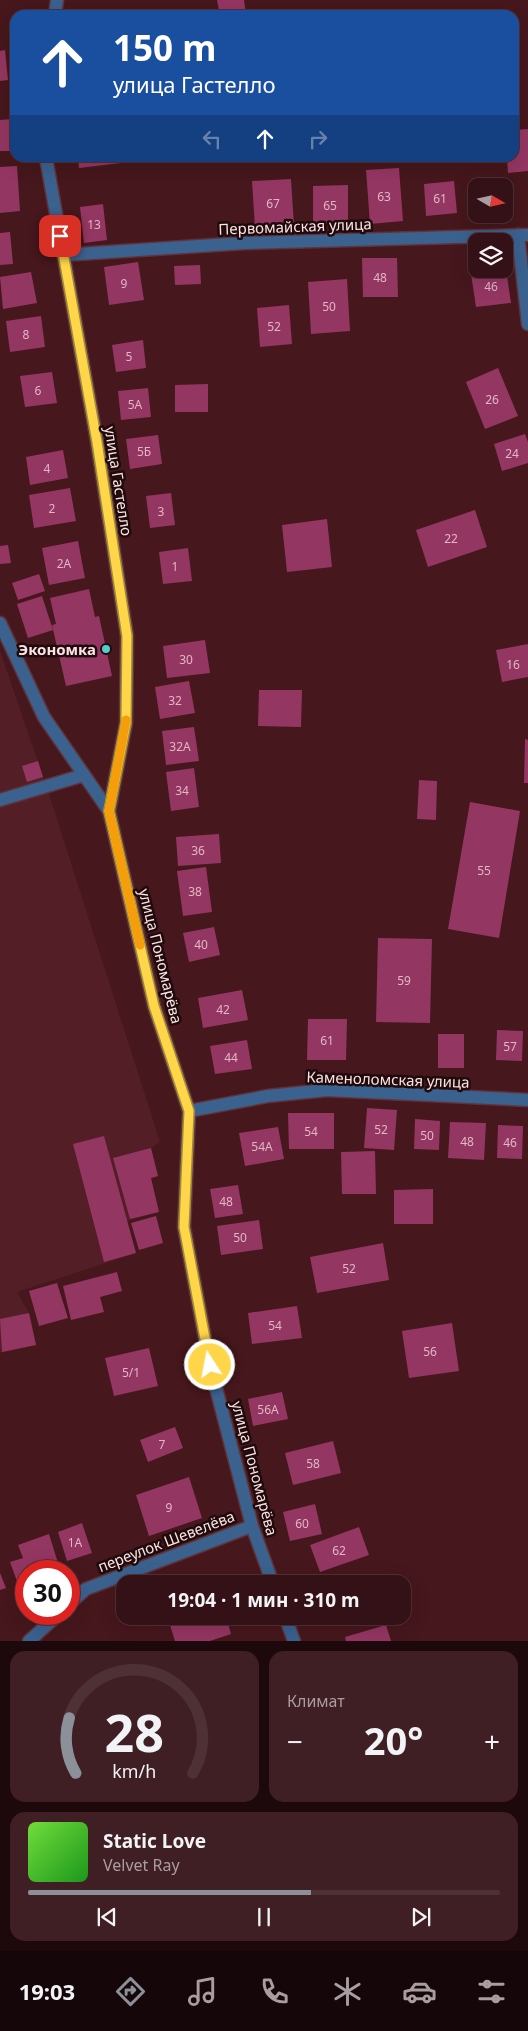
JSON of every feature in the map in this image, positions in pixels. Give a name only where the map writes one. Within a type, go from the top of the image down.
[{"type":"street","name":"улица Гастелло","points":[[47,162],[97,442],[127,636],[126,723],[109,811]]},
{"type":"street","name":"Первомайская улица","points":[[63,255],[245,243],[523,235]]},
{"type":"street","points":[[523,235],[528,324]]},
{"type":"street","name":"улица Пономарёва","points":[[0,623],[44,717],[109,811],[154,1006],[189,1111],[184,1227],[210,1365],[252,1526],[270,1575]]},
{"type":"street","points":[[0,800],[84,774]]},
{"type":"street","name":"Каменоломская улица","points":[[189,1111],[268,1096],[327,1090],[528,1100]]},
{"type":"street","name":"переулок Шевелёва","points":[[80,1594],[86,1589],[252,1526]]},
{"type":"street","points":[[29,1641],[47,1625]]},
{"type":"street","points":[[288,1625],[294,1641]]},
{"type":"shaded area","points":[[0,651],[49,794],[160,1142],[151,1148],[158,1176],[151,1179],[159,1212],[127,1221],[136,1253],[17,1292],[29,1313],[36,1345],[0,1353]]},
{"type":"building","points":[[217,0],[244,0],[245,10],[219,10]]},
{"type":"building","points":[[5,50],[8,80],[0,81],[0,51]]},
{"type":"building","points":[[10,119],[10,151],[0,151],[0,120]]},
{"type":"building","points":[[528,129],[528,171],[508,173],[507,162],[519,162],[519,130]]},
{"type":"building","points":[[78,162],[129,162],[79,168]]},
{"type":"building","points":[[17,166],[20,211],[0,213],[0,167]]},
{"type":"building","points":[[399,168],[403,221],[370,224],[366,170]]},
{"type":"building","points":[[291,179],[294,226],[255,228],[252,181]]},
{"type":"building","points":[[454,181],[457,213],[426,216],[424,184]]},
{"type":"building","points":[[348,185],[348,224],[313,224],[313,186]]},
{"type":"building","points":[[103,204],[107,240],[84,243],[80,207]]},
{"type":"building","points":[[10,232],[13,264],[0,265],[0,233]]},
{"type":"building","points":[[362,258],[397,258],[398,297],[363,297]]},
{"type":"building","points":[[138,262],[144,300],[109,305],[104,267]]},
{"type":"building","points":[[200,265],[201,284],[175,285],[174,266]]},
{"type":"building","points":[[31,272],[37,303],[3,309],[0,277]]},
{"type":"building","points":[[472,278],[507,278],[511,303],[476,307]]},
{"type":"building","points":[[347,279],[350,331],[311,334],[308,282]]},
{"type":"building","points":[[289,305],[292,344],[260,347],[257,308]]},
{"type":"building","points":[[41,316],[45,347],[10,352],[6,321]]},
{"type":"building","points":[[143,340],[146,368],[116,372],[112,345]]},
{"type":"building","points":[[498,368],[518,416],[485,429],[466,382]]},
{"type":"building","points":[[52,372],[57,403],[25,407],[20,376]]},
{"type":"building","points":[[208,384],[208,412],[175,412],[175,385]]},
{"type":"building","points":[[148,388],[151,417],[121,420],[118,391]]},
{"type":"building","points":[[525,434],[528,442],[528,463],[502,471],[494,444]]},
{"type":"building","points":[[158,435],[162,464],[130,469],[126,439]]},
{"type":"building","points":[[63,450],[68,478],[30,485],[26,457]]},
{"type":"building","points":[[70,488],[76,521],[34,528],[29,495]]},
{"type":"building","points":[[171,493],[175,525],[150,528],[146,496]]},
{"type":"building","points":[[475,510],[487,547],[428,567],[416,530]]},
{"type":"building","points":[[327,519],[332,567],[287,572],[282,525]]},
{"type":"building","points":[[78,541],[85,578],[49,585],[42,548]]},
{"type":"building","points":[[8,545],[11,563],[0,564],[0,546]]},
{"type":"building","points":[[188,548],[192,581],[163,584],[159,552]]},
{"type":"building","points":[[39,574],[45,591],[18,600],[12,583]]},
{"type":"building","points":[[89,589],[95,617],[99,616],[112,676],[66,686],[52,625],[56,624],[50,598]]},
{"type":"building","points":[[42,596],[53,630],[28,638],[17,604]]},
{"type":"building","points":[[205,640],[210,673],[167,678],[163,646]]},
{"type":"building","points":[[528,644],[528,677],[502,682],[496,650]]},
{"type":"building","points":[[189,681],[195,713],[160,719],[155,687]]},
{"type":"building","points":[[259,690],[302,690],[301,727],[258,726]]},
{"type":"building","points":[[194,727],[199,761],[166,765],[162,731]]},
{"type":"building","points":[[525,739],[528,740],[528,783],[524,783]]},
{"type":"building","points":[[38,761],[43,777],[27,782],[22,766]]},
{"type":"building","points":[[194,768],[199,807],[171,811],[166,772]]},
{"type":"building","points":[[419,780],[437,781],[436,820],[417,819]]},
{"type":"building","points":[[470,802],[520,811],[499,938],[448,929]]},
{"type":"building","points":[[219,834],[221,863],[178,866],[176,837]]},
{"type":"building","points":[[206,867],[212,912],[183,916],[177,871]]},
{"type":"building","points":[[214,927],[220,955],[189,962],[183,933]]},
{"type":"building","points":[[378,938],[432,939],[430,1023],[376,1022]]},
{"type":"building","points":[[242,990],[248,1020],[203,1028],[198,998]]},
{"type":"building","points":[[308,1019],[347,1019],[346,1060],[307,1060]]},
{"type":"building","points":[[497,1030],[523,1031],[522,1061],[496,1060]]},
{"type":"building","points":[[438,1034],[464,1034],[464,1068],[438,1068]]},
{"type":"building","points":[[247,1040],[252,1069],[215,1074],[210,1046]]},
{"type":"building","points":[[367,1108],[397,1110],[394,1150],[364,1148]]},
{"type":"building","points":[[288,1113],[334,1113],[334,1149],[289,1149]]},
{"type":"building","points":[[415,1119],[440,1121],[439,1150],[414,1149]]},
{"type":"building","points":[[450,1122],[486,1123],[484,1160],[448,1158]]},
{"type":"building","points":[[498,1125],[523,1126],[522,1159],[497,1158]]},
{"type":"building","points":[[278,1127],[284,1159],[245,1166],[239,1133]]},
{"type":"building","points":[[104,1136],[136,1253],[104,1262],[73,1144]]},
{"type":"building","points":[[151,1148],[158,1176],[151,1178],[159,1212],[130,1219],[113,1158]]},
{"type":"building","points":[[375,1151],[376,1194],[342,1194],[341,1152]]},
{"type":"building","points":[[238,1185],[243,1214],[215,1218],[210,1189]]},
{"type":"building","points":[[433,1189],[433,1224],[394,1224],[394,1190]]},
{"type":"building","points":[[156,1216],[163,1243],[139,1250],[131,1223]]},
{"type":"building","points":[[259,1220],[263,1249],[221,1255],[217,1226]]},
{"type":"building","points":[[383,1243],[389,1280],[317,1293],[310,1257]]},
{"type":"building","points":[[117,1272],[122,1291],[100,1297],[104,1312],[71,1320],[63,1286]]},
{"type":"building","points":[[57,1283],[68,1318],[39,1326],[29,1291]]},
{"type":"building","points":[[297,1306],[302,1338],[252,1344],[248,1313]]},
{"type":"building","points":[[29,1313],[36,1345],[2,1352],[0,1319]]},
{"type":"building","points":[[452,1323],[459,1371],[409,1378],[402,1331]]},
{"type":"building","points":[[149,1348],[158,1386],[114,1396],[105,1358]]},
{"type":"building","points":[[282,1392],[288,1419],[253,1426],[248,1399]]},
{"type":"building","points":[[175,1427],[183,1448],[148,1462],[140,1440]]},
{"type":"building","points":[[333,1441],[341,1473],[293,1485],[285,1453]]},
{"type":"building","points":[[189,1477],[202,1518],[149,1536],[136,1495]]},
{"type":"building","points":[[315,1504],[322,1534],[290,1541],[283,1512]]},
{"type":"building","points":[[82,1523],[92,1553],[67,1560],[58,1532]]},
{"type":"building","points":[[359,1527],[369,1555],[320,1572],[310,1545]]},
{"type":"building","points":[[49,1534],[57,1560],[16,1560],[23,1558],[18,1545]]},
{"type":"building","points":[[15,1560],[15,1576],[10,1562]]},
{"type":"building","points":[[0,1573],[6,1588],[0,1590]]},
{"type":"building","points":[[170,1625],[228,1625],[231,1634],[210,1641],[175,1641]]},
{"type":"building","points":[[386,1625],[391,1641],[346,1641],[345,1637]]},
{"type":"slow traffic","points":[[126,720],[109,811],[140,945]]},
{"type":"place","name":"Экономка","points":[[106,649]]},
{"type":"route","points":[[60,236],[97,442],[127,636],[126,723],[109,811],[154,1006],[189,1111],[184,1227],[210,1365]]}]
